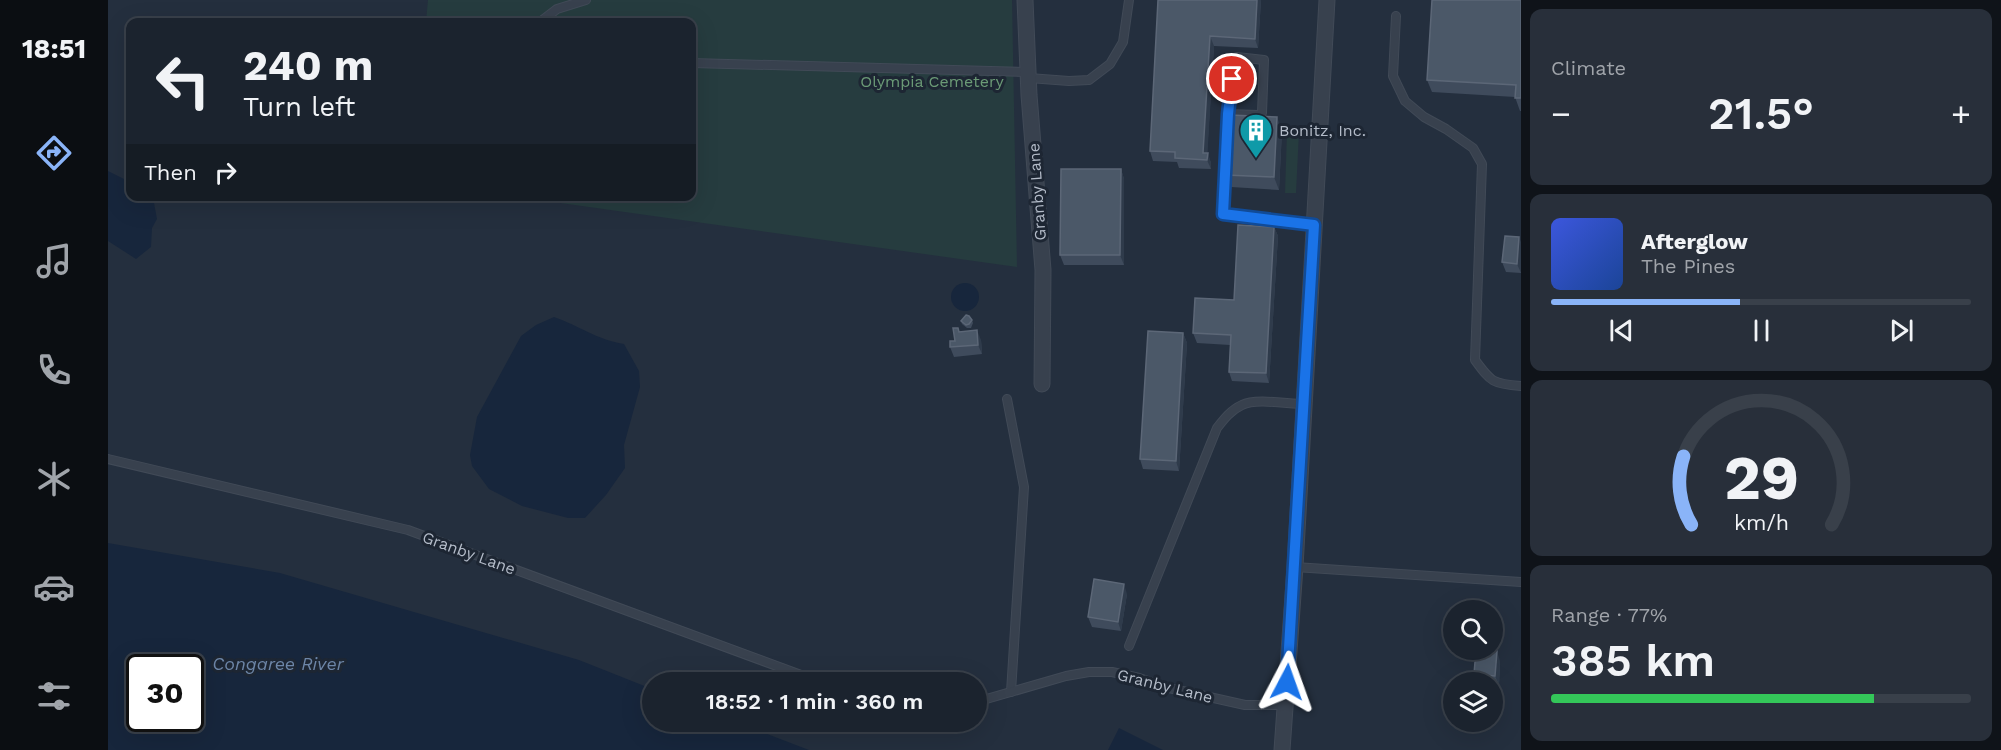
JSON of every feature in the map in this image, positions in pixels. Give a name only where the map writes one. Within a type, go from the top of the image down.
[{"type":"street","name":"Granby Lane","points":[[1025,0],[1042,270],[1042,384]]},
{"type":"street","points":[[1282,750],[1295,567],[1327,0]]},
{"type":"lane","points":[[545,18],[557,9],[586,0]]},
{"type":"lane","points":[[696,63],[1029,75],[1069,81],[1089,80],[1110,64],[1123,42],[1129,0]]},
{"type":"lane","points":[[1396,16],[1393,76],[1405,102],[1473,148],[1482,164],[1475,360],[1486,375],[1498,385],[1521,386]]},
{"type":"lane","points":[[1228,114],[1258,115],[1262,113],[1264,60],[1237,57],[1235,59],[1228,114],[1223,214],[1314,225]]},
{"type":"lane","points":[[1007,399],[1024,488],[1011,692]]},
{"type":"lane","points":[[1129,646],[1217,428],[1230,413],[1249,402],[1304,404]]},
{"type":"lane","name":"Granby Lane","points":[[108,459],[408,530],[793,672]]},
{"type":"lane","points":[[1295,567],[1521,582]]},
{"type":"lane","name":"Granby Lane","points":[[987,699],[1066,676],[1089,672],[1112,672],[1169,688],[1245,705],[1285,705]]},
{"type":"green space","name":"Olympia Cemetery","points":[[428,0],[1012,0],[1017,267],[546,201],[696,201],[696,18],[426,18]]},
{"type":"green space","points":[[1287,131],[1299,132],[1296,193],[1285,193]]},
{"type":"water","points":[[108,171],[126,180],[126,201],[154,203],[157,219],[152,228],[151,247],[136,259],[108,241]]},
{"type":"water","points":[[965,283],[975,287],[979,297],[975,307],[965,311],[955,307],[951,297],[955,287]]},
{"type":"water","points":[[554,317],[596,336],[624,344],[639,371],[640,387],[624,445],[625,468],[606,495],[585,518],[568,518],[522,506],[489,489],[472,466],[470,455],[477,417],[521,336],[536,325]]},
{"type":"water","name":"Congaree River","points":[[108,543],[280,573],[579,660],[642,685],[642,732],[762,732],[809,750],[108,750]]},
{"type":"water","points":[[1119,728],[1163,750],[1108,750]]},
{"type":"building","points":[[1158,0],[1257,0],[1255,39],[1210,36],[1203,153],[1208,153],[1207,160],[1175,158],[1175,152],[1150,151]]},
{"type":"building","points":[[1432,0],[1521,0],[1521,98],[1515,98],[1516,85],[1427,80]]},
{"type":"building","name":"Bonitz, Inc.","points":[[1229,115],[1277,117],[1274,177],[1226,175]]},
{"type":"building","points":[[1061,169],[1121,169],[1120,255],[1060,255]]},
{"type":"building","points":[[1238,225],[1274,227],[1266,373],[1229,372],[1231,335],[1193,333],[1195,298],[1234,300]]},
{"type":"building","points":[[1505,236],[1519,237],[1517,264],[1502,262]]},
{"type":"building","points":[[966,315],[972,320],[966,325],[961,321]]},
{"type":"building","points":[[953,328],[958,328],[959,332],[977,330],[978,345],[950,347],[950,341],[955,341]]},
{"type":"building","points":[[1148,331],[1183,333],[1176,461],[1140,459]]},
{"type":"building","points":[[1094,579],[1124,584],[1118,622],[1088,617]]},
{"type":"building","points":[[1475,660],[1496,660],[1495,672],[1474,672]]},
{"type":"place","name":"Bonitz, Inc.","points":[[1256,159]]},
{"type":"route","points":[[1232,79],[1221,212],[1225,216],[1314,225],[1287,682]]}]
